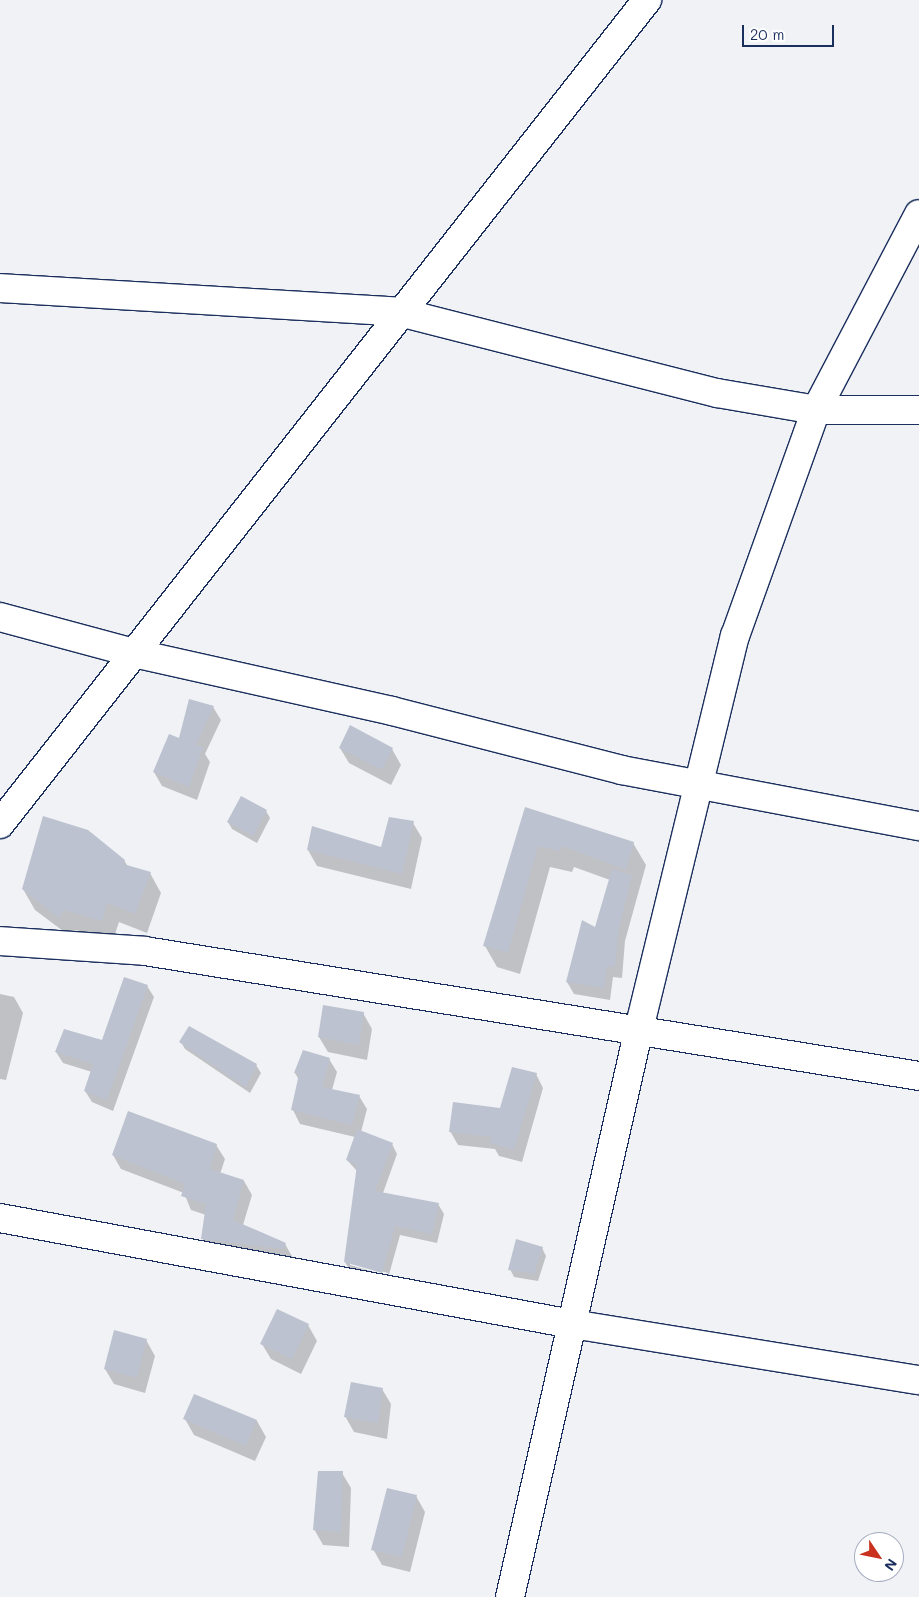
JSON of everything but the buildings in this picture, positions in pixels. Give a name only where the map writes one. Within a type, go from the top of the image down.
[{"type":"main road","points":[[0,824],[399,312],[647,0]]},
{"type":"main road","points":[[510,1597],[638,1032],[735,636],[816,410],[919,214]]},
{"type":"main road","points":[[0,288],[399,312],[717,392],[816,410],[919,410]]},
{"type":"main road","points":[[0,617],[133,653],[392,711],[622,770],[919,826]]},
{"type":"main road","points":[[0,941],[145,950],[638,1032],[919,1076]]},
{"type":"main road","points":[[0,1218],[572,1324],[919,1380]]}]
